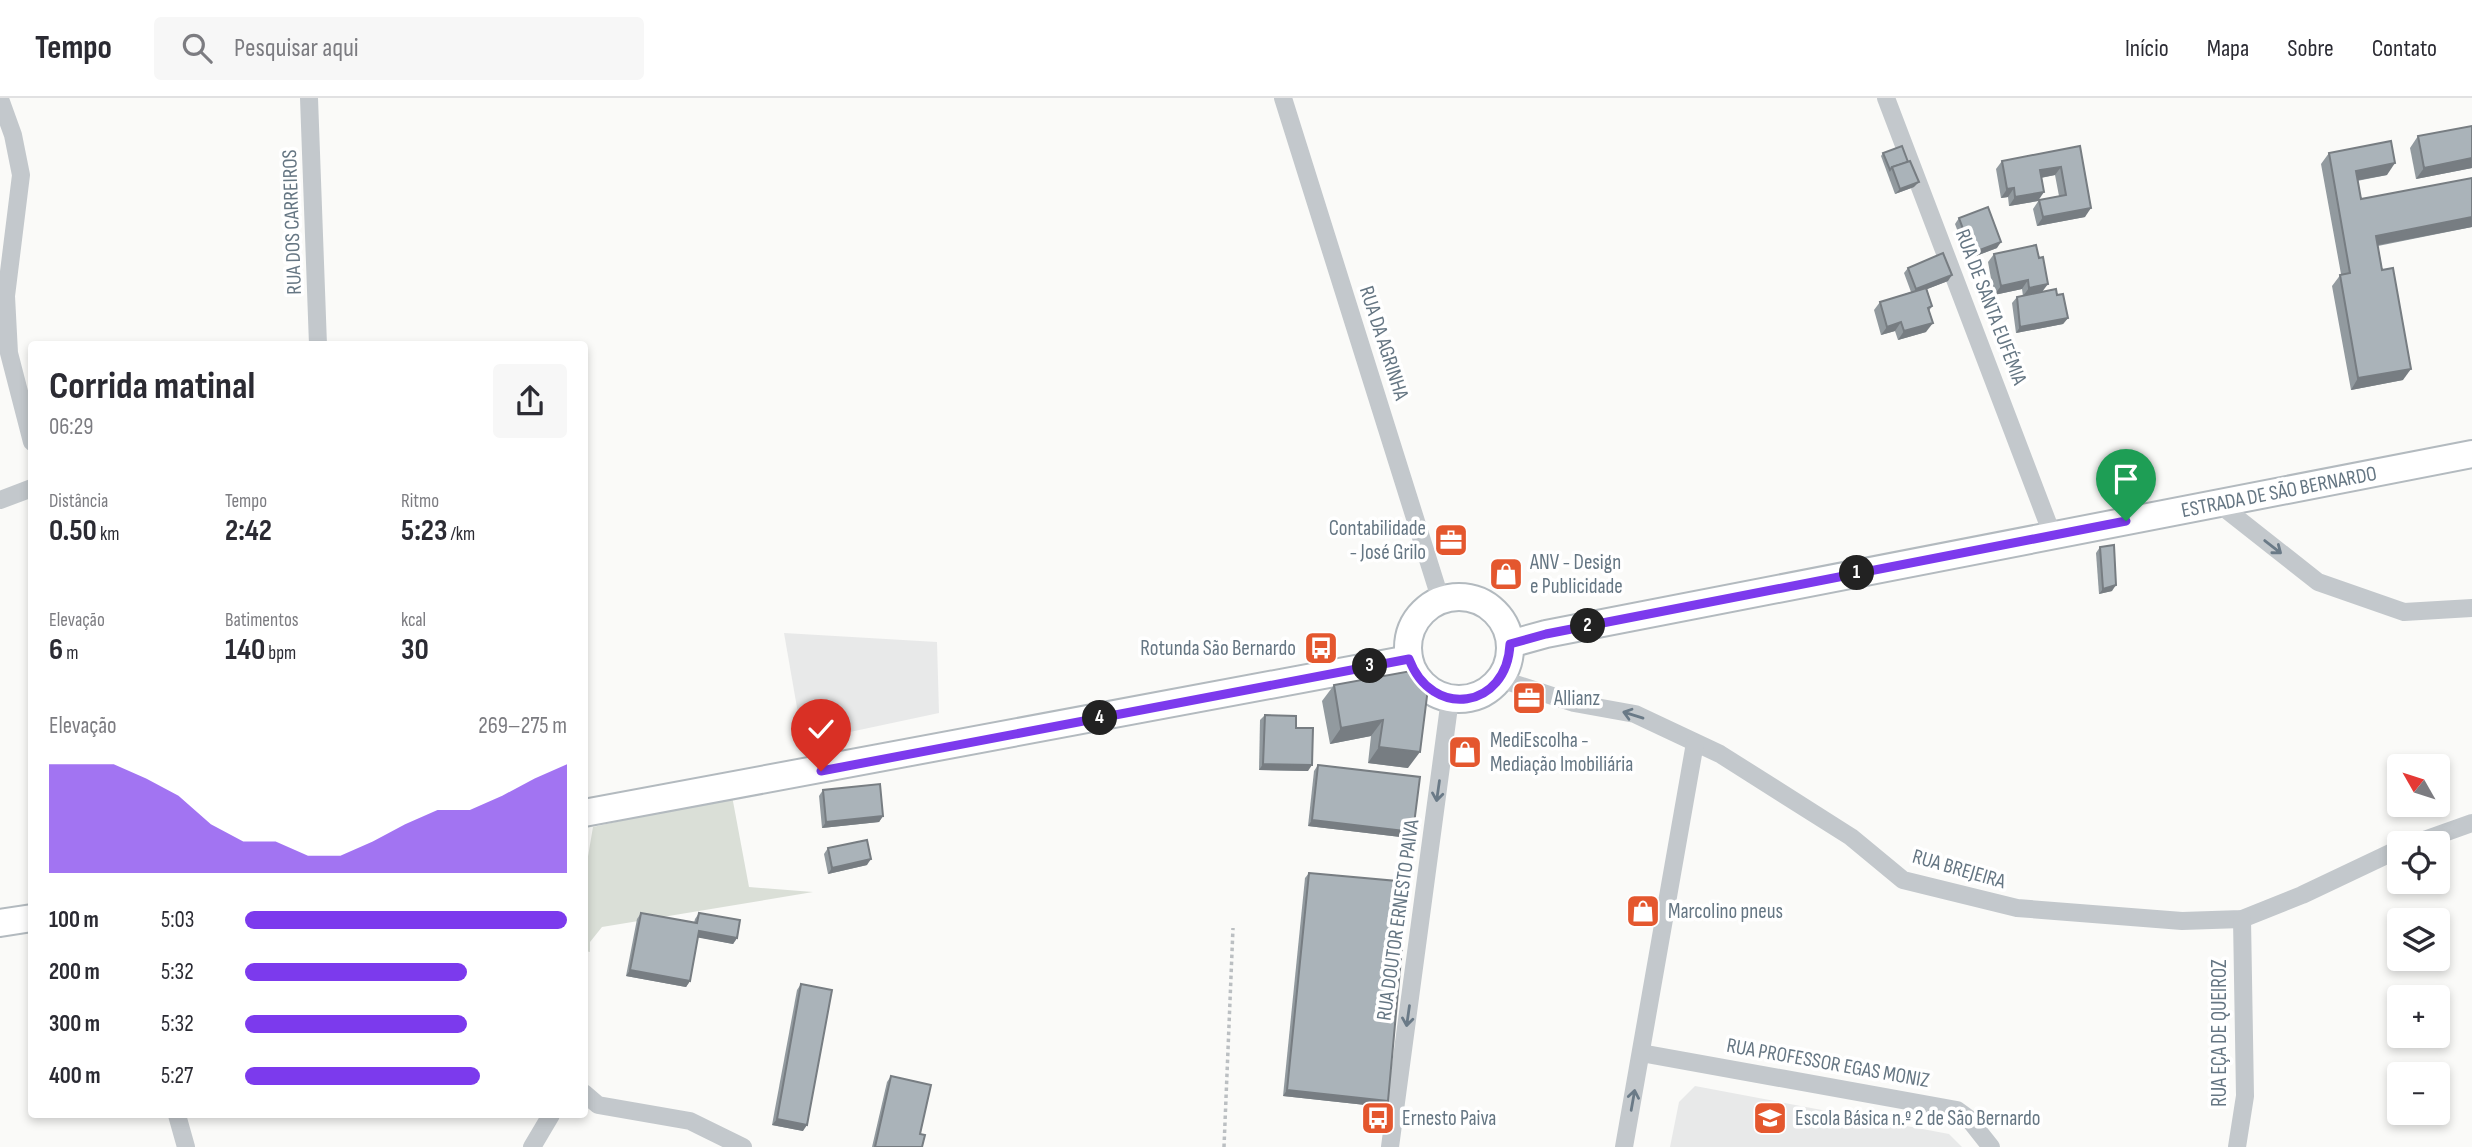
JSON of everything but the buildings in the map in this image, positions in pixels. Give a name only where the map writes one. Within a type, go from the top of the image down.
[{"type":"main road","name":"ESTRADA DE SÃO BERNARDO","points":[[1510,644],[1560,631],[2472,454]]},
{"type":"main road","points":[[1456,598],[1486,605],[1502,622],[1510,644],[1506,668],[1500,679],[1478,696],[1450,699],[1424,685],[1409,659],[1412,631],[1428,608],[1441,601],[1456,598]]},
{"type":"main road","points":[[588,812],[1409,659]]},
{"type":"main road","points":[[0,923],[28,919]]},
{"type":"street","name":"RUA DOS CARREIROS","points":[[309,98],[318,341]]},
{"type":"street","name":"RUA DA AGRINHA","points":[[1283,98],[1441,601]]},
{"type":"street","name":"RUA DE SANTA EUFÉMIA","points":[[1885,98],[2052,534]]},
{"type":"street","points":[[0,99],[13,135],[21,175],[6,296],[9,352],[28,426]]},
{"type":"street","points":[[0,500],[28,490]]},
{"type":"street","points":[[2219,504],[2318,582],[2404,612],[2472,608]]},
{"type":"street","name":"RUA BREJEIRA","points":[[1500,679],[1574,703],[1635,714],[1720,754],[1851,838],[1903,880],[2017,908],[2182,921],[2242,919],[2302,895],[2387,855]]},
{"type":"street","name":"RUA DOUTOR ERNESTO PAIVA","points":[[1390,1147],[1450,699]]},
{"type":"street","points":[[1624,1147],[1695,743]]},
{"type":"street","points":[[2450,831],[2472,823]]},
{"type":"street","name":"RUA EÇA DE QUEIROZ","points":[[2237,1147],[2245,1096],[2242,919]]},
{"type":"street","name":"RUA PROFESSOR EGAS MONIZ","points":[[1641,1053],[1957,1110],[1968,1118],[1991,1147]]},
{"type":"street","points":[[588,1096],[598,1105],[690,1121],[743,1147]]},
{"type":"street","points":[[178,1118],[186,1147]]},
{"type":"street","points":[[532,1147],[549,1118]]},
{"type":"path","points":[[1224,1147],[1233,928]]},
{"type":"shaded area","points":[[784,633],[937,642],[939,713],[803,742]]},
{"type":"shaded area","points":[[732,796],[749,887],[813,892],[602,927],[590,942],[588,952],[588,856],[593,827]]},
{"type":"shaded area","name":"Escola Básica n.º 2 de São Bernardo","points":[[1695,1086],[1949,1134],[1962,1147],[1670,1147],[1679,1102]]},
{"type":"place","name":"Contabilidade - José Grilo","points":[[1451,540]]},
{"type":"place","name":"ANV - Design e Publicidade","points":[[1506,574]]},
{"type":"place","name":"Rotunda São Bernardo","points":[[1321,648]]},
{"type":"place","name":"Allianz","points":[[1529,698]]},
{"type":"place","name":"MediEscolha - Mediação Imobiliária","points":[[1465,752]]},
{"type":"place","name":"Marcolino pneus","points":[[1643,911]]},
{"type":"place","name":"Ernesto Paiva","points":[[1378,1118]]},
{"type":"place","name":"Escola Básica n.º 2 de São Bernardo","points":[[1770,1118]]},
{"type":"route","points":[[821,771],[1409,659],[1424,685],[1436,694],[1450,699],[1464,699],[1478,696],[1500,679],[1510,656],[1510,644],[1546,634],[2126,521]]}]
